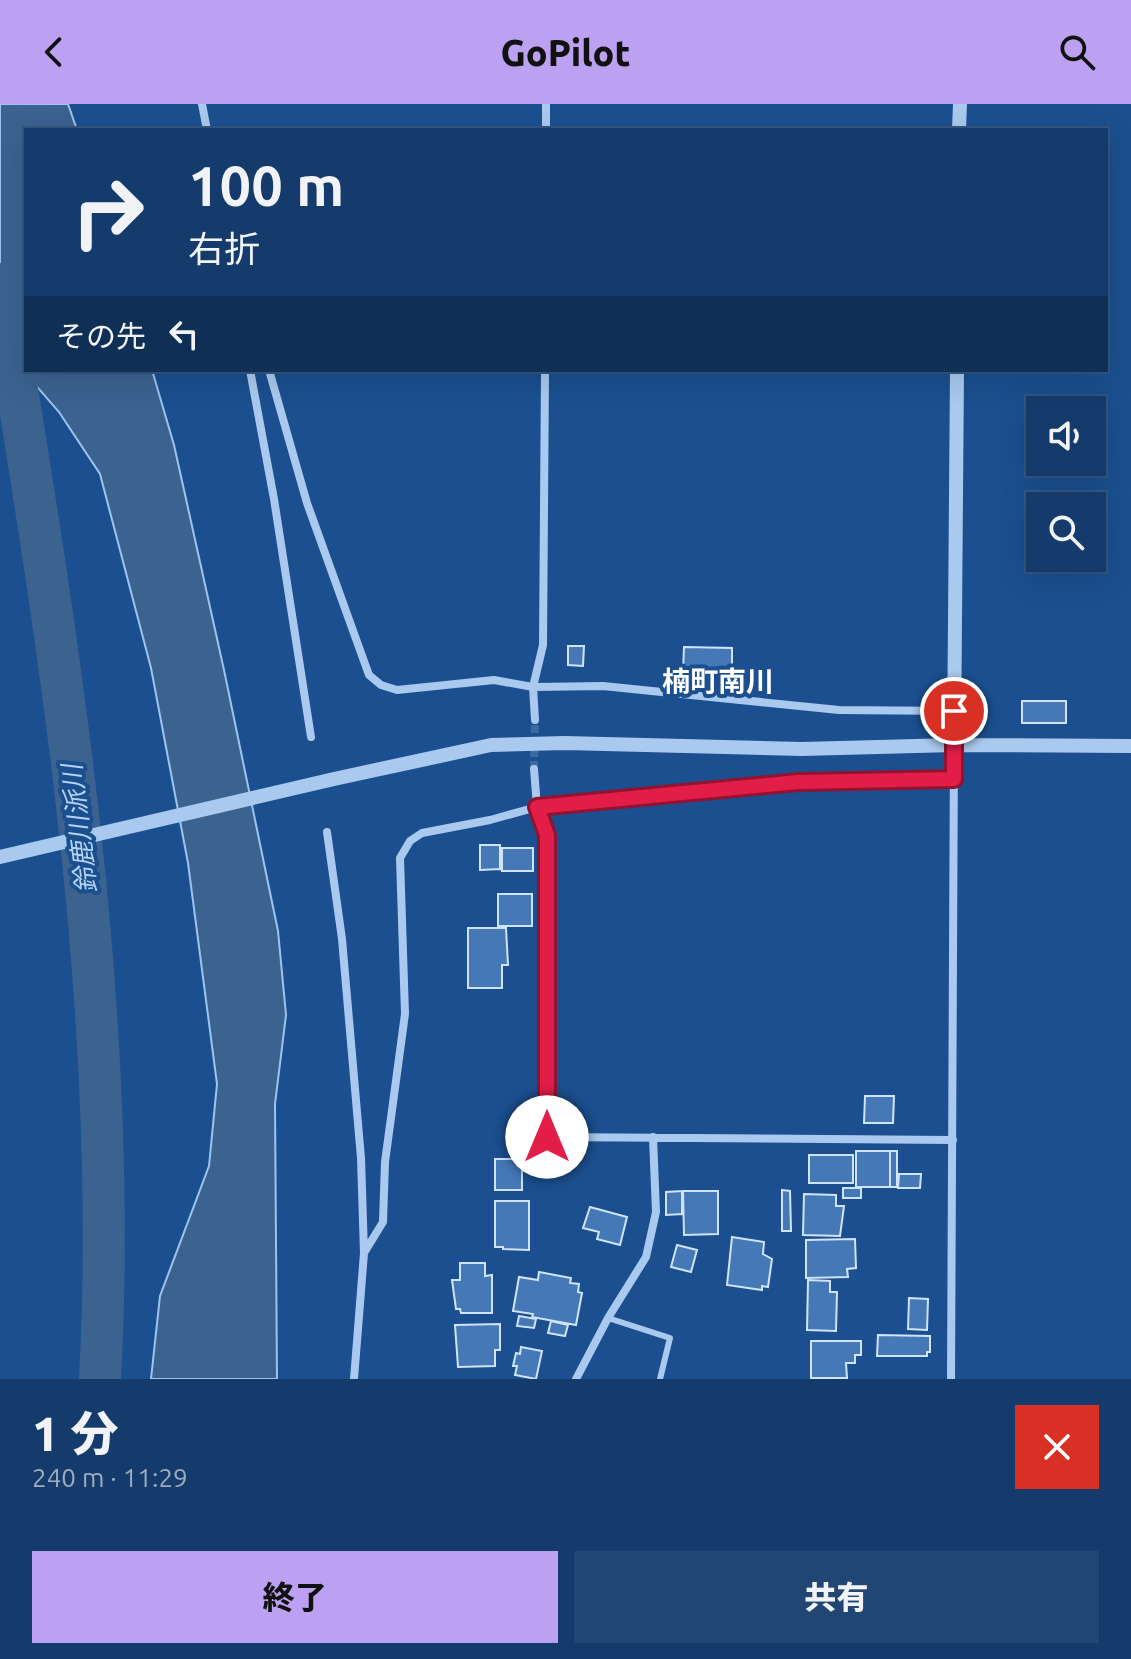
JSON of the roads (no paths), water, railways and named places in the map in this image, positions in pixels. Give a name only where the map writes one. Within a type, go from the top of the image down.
[{"type":"street","points":[[202,104],[207,128]]},
{"type":"street","points":[[546,104],[546,128]]},
{"type":"street","points":[[959,128],[960,104]]},
{"type":"street","points":[[250,372],[274,499],[311,737]]},
{"type":"street","points":[[270,372],[307,503],[369,675],[381,685],[397,690],[494,680],[533,687],[603,686],[839,710],[954,711]]},
{"type":"street","points":[[535,720],[533,687],[543,645],[545,372]]},
{"type":"street","points":[[951,1379],[957,372]]},
{"type":"street","points":[[0,857],[491,745],[565,743],[802,749],[954,745],[1131,746]]},
{"type":"street","points":[[534,769],[537,807],[547,835],[547,1137],[953,1140]]},
{"type":"street","points":[[364,1253],[383,1222],[385,1162],[405,1014],[400,858],[410,841],[422,833],[537,807],[798,782],[954,779]]},
{"type":"street","points":[[327,832],[344,955],[361,1158],[364,1253],[354,1379]]},
{"type":"street","points":[[576,1379],[608,1318],[646,1257],[656,1212],[653,1137]]},
{"type":"lane","points":[[608,1318],[670,1338],[660,1379]]},
{"type":"water","points":[[0,104],[68,104],[76,128],[24,128],[24,372],[0,344]]},
{"type":"water","points":[[24,372],[153,372],[174,445],[278,931],[286,1015],[275,1104],[277,1379],[151,1379],[160,1296],[209,1166],[217,1084],[188,863],[151,668],[100,474],[59,412]]},
{"type":"waterway","name":"鈴鹿川派川","points":[[0,284],[63,692],[93,966],[101,1103],[104,1241],[100,1379]]},
{"type":"tunnel","points":[[534,769],[535,720]]},
{"type":"district","name":"楠町南川","points":[[718,680]]}]
